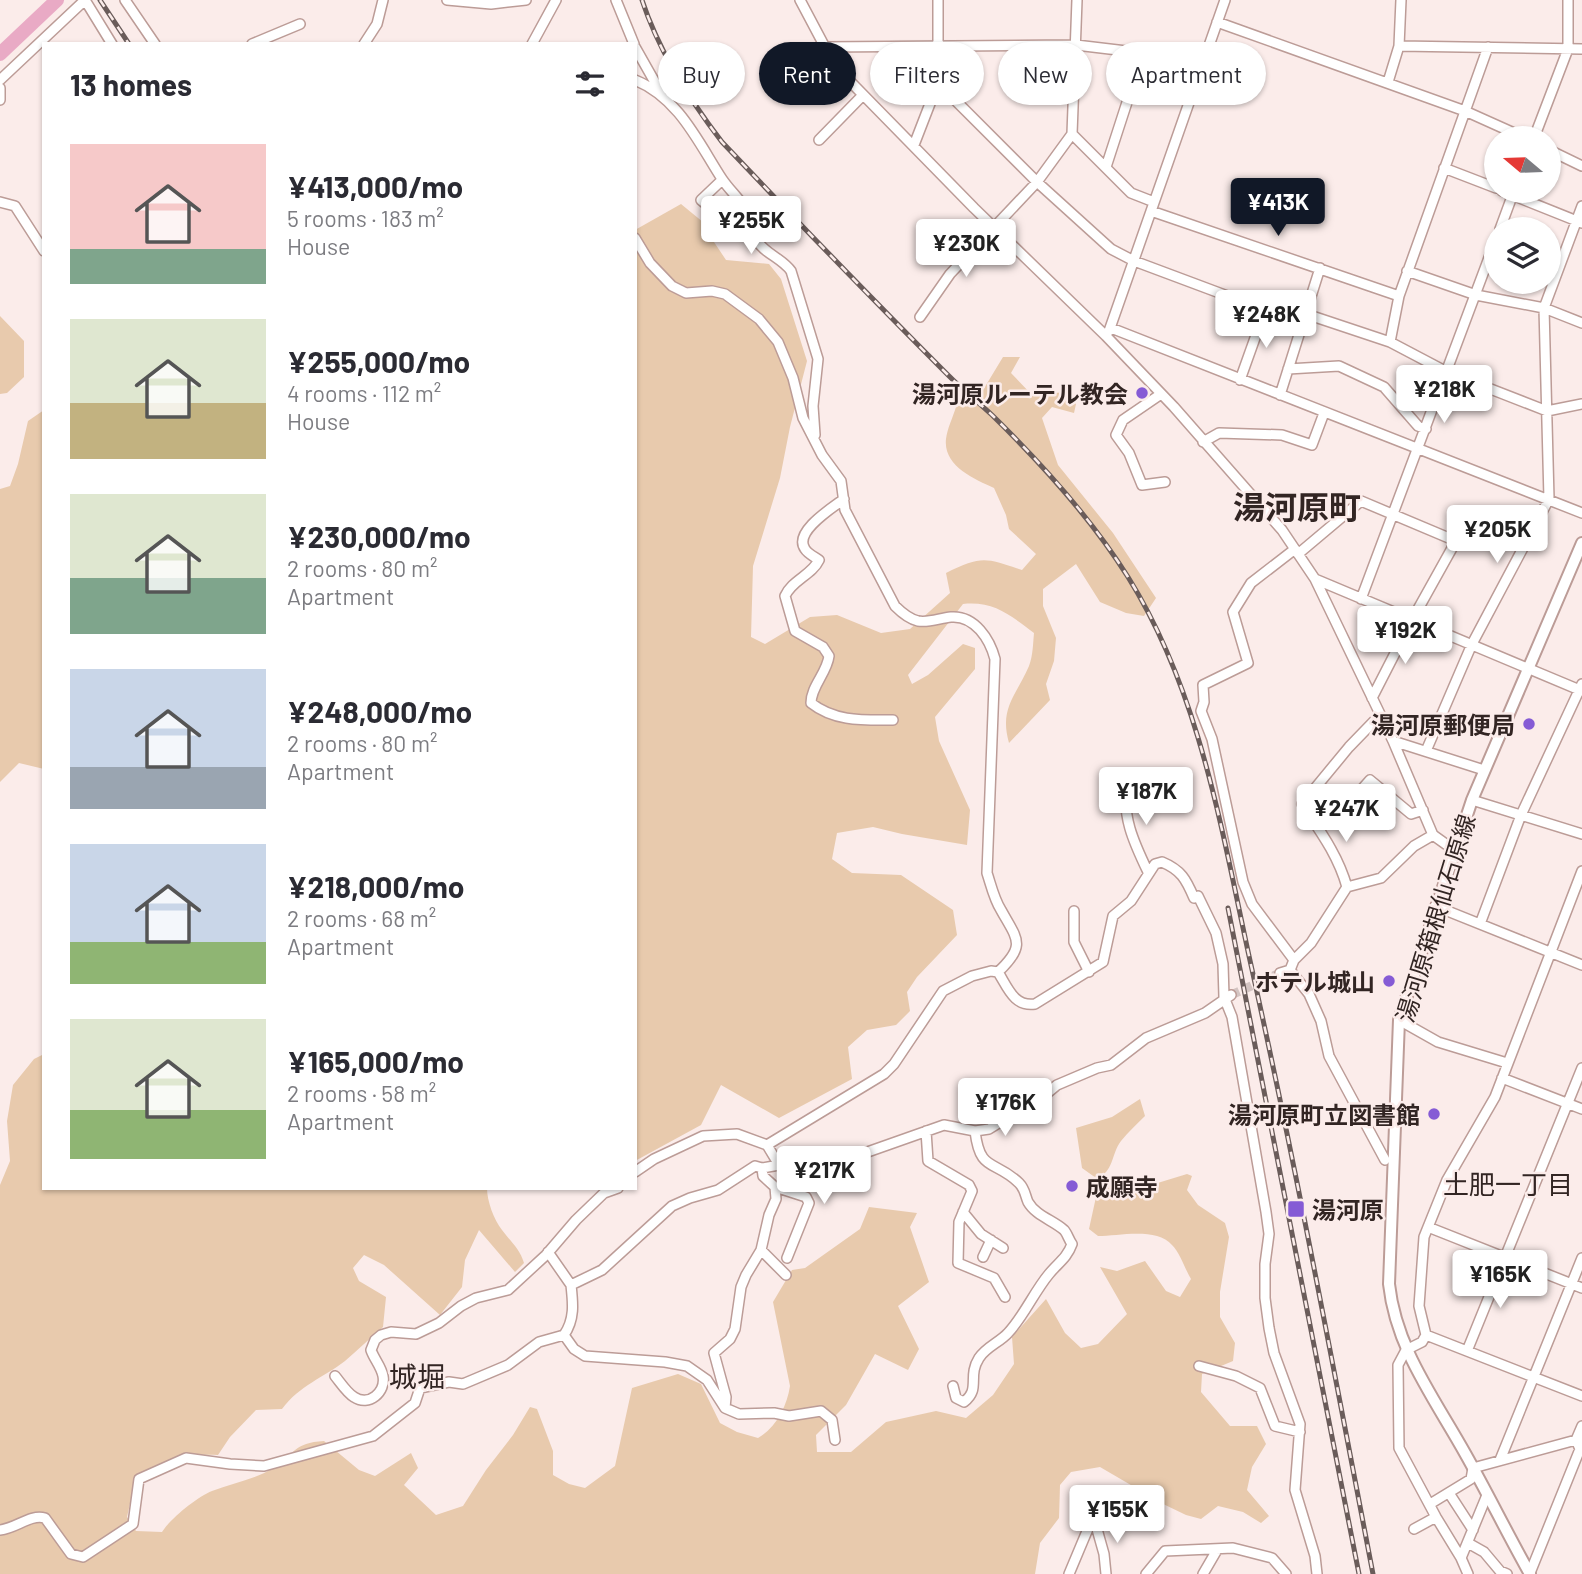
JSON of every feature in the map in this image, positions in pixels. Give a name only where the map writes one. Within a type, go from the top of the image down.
[{"type":"main road","name":"湯河原箱根仙石原線","points":[[1530,1573],[1406,1350],[1394,1320],[1389,1284],[1399,1020],[1472,800],[1582,543]]},
{"type":"street","points":[[0,80],[85,0],[111,42]]},
{"type":"street","points":[[125,0],[154,42]]},
{"type":"street","points":[[365,42],[377,24],[383,0]]},
{"type":"street","points":[[447,0],[491,4],[526,0]]},
{"type":"street","points":[[533,42],[556,0]]},
{"type":"street","points":[[616,0],[633,42]]},
{"type":"street","points":[[800,0],[821,42]]},
{"type":"street","points":[[938,0],[938,42]]},
{"type":"street","points":[[1076,42],[1077,0]]},
{"type":"street","points":[[1209,42],[1225,0]]},
{"type":"street","points":[[1388,82],[1399,46],[1401,0]]},
{"type":"street","points":[[1539,126],[1568,49],[1569,0]]},
{"type":"street","points":[[1216,22],[1388,82],[1498,126]]},
{"type":"street","points":[[256,42],[300,24]]},
{"type":"street","points":[[1399,46],[1582,49]]},
{"type":"street","points":[[1390,342],[1407,271],[1488,47]]},
{"type":"street","points":[[637,50],[658,87]]},
{"type":"street","points":[[637,81],[658,92]]},
{"type":"street","points":[[0,88],[0,100]]},
{"type":"street","points":[[856,88],[994,226],[1109,332],[1282,530],[1315,579],[1394,741],[1433,835],[1454,850]]},
{"type":"street","points":[[819,140],[863,96]]},
{"type":"street","points":[[672,105],[683,117],[722,180],[748,213],[756,239],[785,262],[791,271],[818,359],[813,406],[816,443]]},
{"type":"street","points":[[914,145],[929,105]]},
{"type":"street","points":[[960,105],[1037,182],[1111,249],[1134,261],[1265,310],[1306,314],[1390,342],[1447,372],[1547,411],[1582,404]]},
{"type":"street","points":[[919,317],[950,274],[1037,182],[1072,134],[1073,105]]},
{"type":"street","points":[[1106,167],[1126,105]]},
{"type":"street","points":[[1109,332],[1188,105]]},
{"type":"street","points":[[1072,134],[1131,192],[1152,207],[1399,296]]},
{"type":"street","points":[[1561,156],[1582,166]]},
{"type":"street","points":[[1444,168],[1484,183]]},
{"type":"street","points":[[722,180],[701,200],[718,214],[736,198]]},
{"type":"street","points":[[0,202],[15,206],[42,248]]},
{"type":"street","points":[[1536,203],[1579,222]]},
{"type":"street","points":[[1426,751],[1472,644],[1549,499],[1544,308],[1579,222],[1582,206]]},
{"type":"street","points":[[637,241],[650,263],[672,286],[686,293],[725,294],[759,319],[785,355],[803,418],[841,481],[845,510],[898,610],[917,621],[960,617],[981,631],[992,646],[995,659],[988,873],[994,897],[1017,936],[1014,952],[998,972],[972,976],[943,991],[894,1064],[884,1074],[767,1145]]},
{"type":"street","points":[[1280,395],[1321,268]]},
{"type":"street","points":[[1407,271],[1476,295],[1544,308],[1582,323]]},
{"type":"street","points":[[1361,599],[1484,273]]},
{"type":"street","points":[[1240,380],[1265,310]]},
{"type":"street","points":[[1109,332],[1280,395],[1582,513]]},
{"type":"street","points":[[1288,369],[1339,366],[1384,387],[1418,426],[1426,429]]},
{"type":"street","points":[[1161,394],[1123,420],[1116,435],[1129,453],[1142,485],[1165,482]]},
{"type":"street","points":[[1203,442],[1219,433],[1282,435],[1312,445],[1324,413]]},
{"type":"street","points":[[844,499],[808,529],[803,537],[805,550],[819,560],[816,566],[789,588],[785,596],[795,631],[823,646],[829,656],[828,666],[812,693],[811,703],[849,720],[893,720]]},
{"type":"street","points":[[1294,960],[1252,904],[1243,882],[1212,739],[1201,711],[1204,702],[1203,685],[1248,663],[1233,612],[1251,583],[1361,501],[1456,541],[1500,533],[1524,546]]},
{"type":"street","points":[[1372,698],[1456,541]]},
{"type":"street","points":[[1315,579],[1581,688],[1521,815],[1480,924]]},
{"type":"street","points":[[1347,887],[1331,847],[1302,804],[1349,747],[1380,715]]},
{"type":"street","points":[[1394,741],[1484,770]]},
{"type":"street","points":[[1362,789],[1370,780],[1411,814],[1423,810]]},
{"type":"street","points":[[1129,782],[1125,795],[1133,841],[1149,872]]},
{"type":"street","points":[[1472,800],[1582,834]]},
{"type":"street","points":[[1290,970],[1294,960],[1311,943],[1347,887],[1381,878],[1415,846],[1433,835]]},
{"type":"street","points":[[998,972],[1016,1001],[1028,1005],[1035,1004],[1090,972],[1103,962],[1113,916],[1131,901],[1155,864],[1162,863],[1178,870],[1185,877],[1199,910]]},
{"type":"street","points":[[1468,1574],[1399,1448],[1398,1365],[1406,1350],[1422,1342],[1426,1335],[1419,1306],[1423,1237],[1447,1180],[1495,1097],[1582,871]]},
{"type":"street","points":[[1194,898],[1198,896],[1216,933],[1223,964],[1269,1234],[1265,1264],[1265,1298],[1269,1328],[1300,1424],[1295,1490],[1315,1556],[1317,1574]]},
{"type":"street","points":[[1435,906],[1582,965]]},
{"type":"street","points":[[1074,911],[1074,942],[1090,972]]},
{"type":"street","points":[[1280,973],[1290,970]]},
{"type":"street","points":[[1290,970],[1308,994],[1321,1021],[1328,1056],[1385,1160]]},
{"type":"street","points":[[571,1284],[602,1270],[672,1206],[718,1190],[755,1166],[762,1168],[796,1162],[825,1167],[944,1125],[975,1131],[989,1129],[1026,1106],[1034,1104],[1057,1085],[1111,1065],[1146,1038],[1205,1013],[1228,996]]},
{"type":"street","points":[[1399,1020],[1438,1042],[1507,1063]]},
{"type":"street","points":[[1467,1351],[1582,1068]]},
{"type":"street","points":[[1502,1078],[1582,1109]]},
{"type":"street","points":[[926,1131],[928,1161],[969,1185],[972,1191],[959,1222],[958,1263],[994,1278],[1005,1297]]},
{"type":"street","points":[[953,1386],[956,1398],[964,1402],[971,1396],[974,1389],[972,1373],[980,1357],[1012,1328],[1050,1273],[1066,1257],[1072,1244],[1065,1230],[1048,1220],[1028,1202],[1021,1185],[1005,1173],[989,1166],[981,1158],[975,1131]]},
{"type":"street","points":[[637,1171],[654,1159],[703,1136],[737,1134],[767,1145],[779,1165]]},
{"type":"street","points":[[762,1168],[763,1176],[775,1187],[806,1197],[809,1203],[787,1258]]},
{"type":"street","points":[[725,1408],[726,1397],[714,1353],[730,1339],[736,1329],[741,1287],[761,1250],[769,1215],[776,1199],[775,1187]]},
{"type":"street","points":[[335,1376],[355,1398],[367,1400],[375,1397],[382,1390],[384,1378],[371,1350],[375,1340],[391,1332],[416,1334],[439,1323],[461,1306],[477,1298],[508,1290],[604,1193],[612,1190]]},
{"type":"street","points":[[963,1212],[981,1234],[1003,1248]]},
{"type":"street","points":[[1428,1227],[1582,1288]]},
{"type":"street","points":[[984,1257],[991,1240]]},
{"type":"street","points":[[761,1250],[786,1275]]},
{"type":"street","points":[[0,1530],[12,1529],[36,1517],[45,1518],[71,1554],[83,1557],[134,1524],[139,1479],[186,1458],[264,1466],[373,1436],[415,1403],[420,1388],[449,1382],[463,1384],[508,1365],[539,1342],[564,1335],[570,1325],[573,1307],[571,1284],[548,1252]]},
{"type":"street","points":[[1500,1460],[1582,1258]]},
{"type":"street","points":[[564,1335],[574,1349],[585,1356],[687,1366],[707,1380],[725,1408],[739,1414],[774,1413],[789,1416],[821,1411],[832,1420],[835,1440]]},
{"type":"street","points":[[1426,1335],[1582,1396]]},
{"type":"street","points":[[1199,1366],[1236,1376],[1260,1388],[1275,1426],[1300,1432]]},
{"type":"street","points":[[1530,1573],[1580,1449],[1582,1426]]},
{"type":"street","points":[[1430,1504],[1471,1479],[1473,1468],[1579,1441]]},
{"type":"street","points":[[1449,1493],[1473,1530]]},
{"type":"street","points":[[1461,1558],[1487,1495]]},
{"type":"street","points":[[1414,1529],[1436,1517]]},
{"type":"street","points":[[1069,1574],[1084,1534],[1090,1524],[1095,1522],[1104,1554],[1106,1574]]},
{"type":"street","points":[[1468,1543],[1484,1552],[1500,1572],[1507,1574]]},
{"type":"street","points":[[1146,1574],[1165,1551],[1233,1548],[1272,1559],[1286,1574]]},
{"type":"street","points":[[1203,1574],[1217,1550]]},
{"type":"shaded area","points":[[681,204],[709,227],[714,242],[726,260],[769,264],[781,279],[807,361],[780,478],[753,566],[751,637],[765,644],[810,617],[837,615],[881,633],[910,629],[950,593],[946,573],[968,563],[984,560],[1022,570],[1036,554],[1009,529],[994,488],[961,470],[949,457],[946,448],[946,439],[956,407],[980,395],[1003,357],[1020,357],[1011,373],[1032,395],[1066,392],[1076,404],[1074,413],[1052,407],[1042,418],[1058,465],[1113,533],[1156,598],[1144,616],[1126,613],[1100,602],[1076,564],[1043,589],[1043,606],[1056,638],[1054,661],[1046,684],[1050,700],[1009,743],[1006,731],[1008,711],[1030,662],[1034,633],[993,607],[963,604],[908,675],[912,684],[928,675],[963,644],[975,648],[975,669],[935,717],[939,741],[970,810],[967,845],[873,827],[837,833],[832,859],[852,873],[901,875],[953,910],[957,935],[917,977],[907,992],[910,1011],[896,1025],[867,1030],[848,1047],[852,1079],[779,1118],[721,1085],[701,1125],[637,1160],[637,229]]},
{"type":"shaded area","points":[[0,316],[24,341],[24,377],[7,393],[0,394]]},
{"type":"shaded area","points":[[42,411],[42,769],[19,763],[0,782],[0,489],[10,486],[28,421]]},
{"type":"shaded area","points":[[42,1055],[42,1190],[487,1190],[496,1221],[524,1263],[515,1272],[479,1230],[465,1260],[462,1287],[440,1315],[384,1265],[364,1255],[353,1268],[359,1281],[386,1297],[383,1327],[345,1361],[296,1394],[282,1409],[256,1410],[230,1437],[218,1455],[174,1460],[135,1481],[127,1517],[136,1531],[162,1532],[177,1515],[206,1494],[266,1472],[300,1446],[324,1441],[359,1470],[375,1476],[411,1453],[418,1468],[404,1485],[436,1515],[463,1506],[530,1407],[537,1409],[553,1451],[553,1475],[569,1484],[585,1488],[615,1466],[632,1388],[678,1374],[701,1384],[720,1423],[737,1432],[758,1438],[780,1416],[790,1386],[773,1302],[792,1270],[805,1268],[860,1229],[869,1207],[917,1213],[910,1227],[929,1282],[898,1306],[919,1349],[908,1370],[875,1354],[846,1405],[816,1435],[817,1452],[851,1452],[886,1422],[936,1411],[966,1418],[993,1395],[1014,1364],[1012,1337],[1046,1299],[1065,1333],[1081,1348],[1098,1344],[1127,1314],[1100,1267],[1117,1271],[1145,1261],[1166,1291],[1180,1297],[1191,1279],[1178,1252],[1165,1239],[1148,1234],[1098,1236],[1089,1229],[1096,1197],[1123,1174],[1138,1189],[1187,1174],[1192,1176],[1187,1190],[1198,1205],[1225,1223],[1229,1237],[1220,1292],[1220,1317],[1235,1343],[1233,1361],[1202,1374],[1201,1392],[1230,1426],[1257,1426],[1266,1444],[1252,1467],[1247,1490],[1269,1516],[1261,1523],[1243,1512],[1218,1506],[1201,1519],[1159,1502],[1140,1518],[1120,1511],[1136,1488],[1100,1467],[1071,1472],[1060,1485],[1059,1518],[1040,1543],[1035,1574],[0,1574],[0,1185],[10,1161],[7,1121],[13,1085],[34,1059]]},
{"type":"shaded area","points":[[1140,1099],[1145,1116],[1121,1141],[1106,1172],[1096,1178],[1082,1168],[1076,1128],[1112,1117]]},
{"type":"waterway","points":[[0,54],[57,0]]},
{"type":"tunnel","points":[[1231,995],[1280,973]]},
{"type":"railway","points":[[100,0],[128,42]]},
{"type":"railway","points":[[642,0],[657,38],[676,74],[722,142],[954,381],[992,415],[1047,472],[1114,555],[1153,622],[1174,668],[1191,716],[1219,815],[1299,1193],[1373,1574]]},
{"type":"railway","points":[[1228,908],[1359,1574]]},
{"type":"place","name":"湯河原ルーテル教会","points":[[1142,393]]},
{"type":"place","name":"湯河原郵便局","points":[[1529,724]]},
{"type":"place","name":"ホテル城山","points":[[1389,981]]},
{"type":"place","name":"湯河原町立図書館","points":[[1434,1114]]},
{"type":"place","name":"成願寺","points":[[1072,1186]]},
{"type":"place","name":"湯河原","points":[[1296,1209]]},
{"type":"district","name":"湯河原町","points":[[1297,506]]},
{"type":"district","name":"土肥一丁目","points":[[1508,1183]]},
{"type":"district","name":"城堀","points":[[417,1376]]}]
